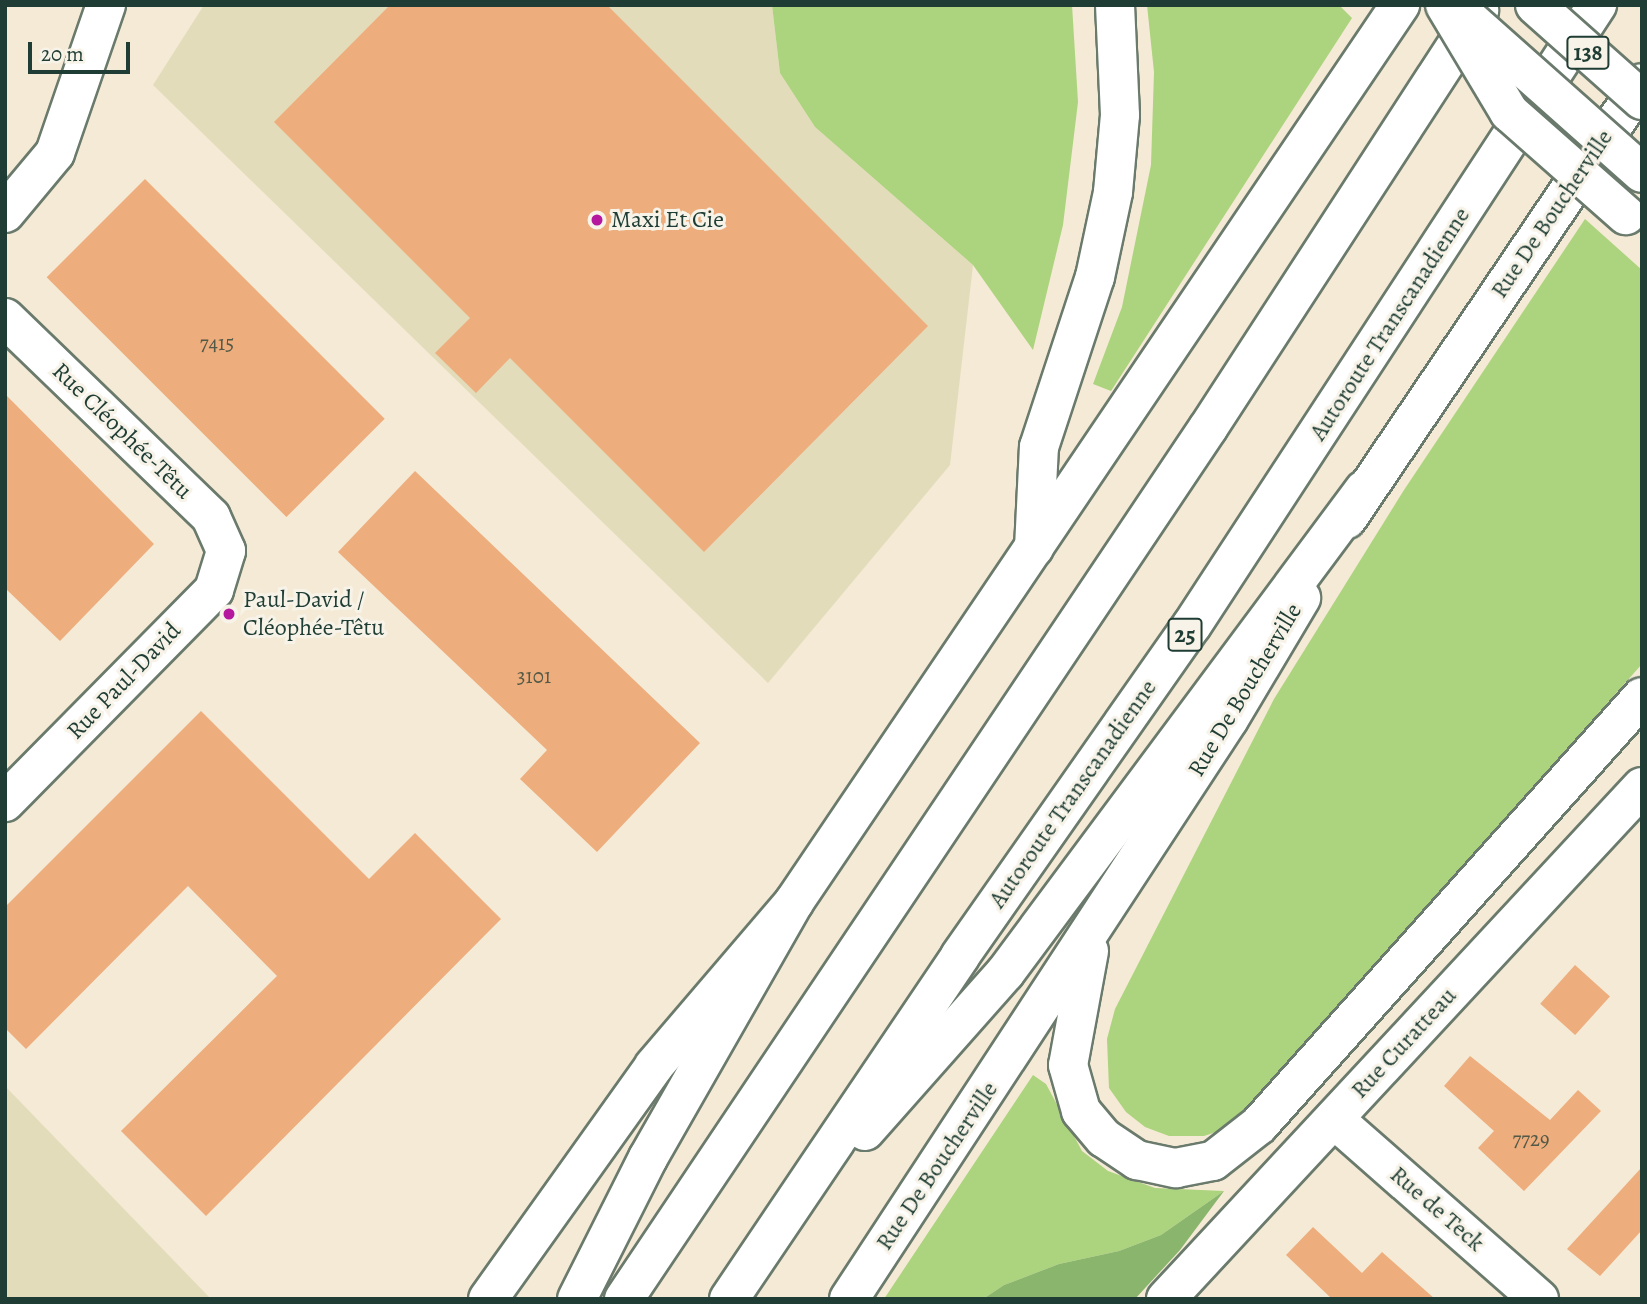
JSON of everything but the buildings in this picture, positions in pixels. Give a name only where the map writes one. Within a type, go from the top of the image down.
[{"type":"main road","points":[[5,213],[55,153],[106,5]]},
{"type":"main road","points":[[1034,548],[1039,447],[1095,277],[1113,192],[1120,115],[1115,5]]},
{"type":"main road","points":[[577,1299],[648,1158],[794,902],[1400,5]]},
{"type":"main road","points":[[1445,5],[1509,112],[1634,222]]},
{"type":"main road","name":"138","points":[[1454,5],[1642,173]]},
{"type":"main road","points":[[624,1299],[1208,428],[1482,5]]},
{"type":"main road","name":"138","points":[[1535,5],[1642,100]]},
{"type":"main road","name":"Autoroute Transcanadienne","points":[[729,1299],[1192,625],[1597,5]]},
{"type":"main road","name":"Rue De Boucherville","points":[[849,1299],[1092,932],[1229,719],[1364,490],[1642,83]]},
{"type":"main road","name":"Rue Cléophée-Têtu","points":[[5,318],[211,517],[226,551]]},
{"type":"main road","points":[[758,1254],[1005,973],[1364,490]]},
{"type":"main road","name":"Rue Paul-David","points":[[5,802],[214,590],[226,551]]},
{"type":"main road","points":[[1092,932],[1068,1065],[1076,1100],[1096,1131],[1137,1160],[1177,1168],[1213,1161],[1259,1125],[1642,697]]},
{"type":"main road","name":"Rue Curatteau","points":[[1166,1299],[1642,787]]},
{"type":"main road","points":[[488,1299],[654,1066],[794,902]]},
{"type":"main road","name":"Rue de Teck","points":[[1335,1119],[1539,1299]]},
{"type":"shaded area","points":[[204,5],[772,5],[780,73],[815,127],[973,265],[950,465],[768,683],[153,85]]},
{"type":"shaded area","points":[[5,1086],[211,1299],[5,1299]]},
{"type":"green space","points":[[772,5],[1072,5],[1078,102],[1063,225],[1033,350],[973,265],[815,127],[780,73]]},
{"type":"green space","points":[[1147,5],[1339,5],[1352,18],[1111,391],[1093,384],[1122,307],[1151,165],[1154,72]]},
{"type":"green space","points":[[1585,219],[1642,270],[1642,664],[1231,1127],[1204,1136],[1169,1136],[1145,1127],[1126,1112],[1109,1088],[1107,1039],[1115,1009],[1274,699],[1404,490]]},
{"type":"green space","points":[[1033,1075],[1046,1084],[1082,1151],[1108,1171],[1155,1188],[1224,1191],[1161,1235],[1119,1251],[1059,1264],[1004,1285],[983,1299],[884,1299]]},
{"type":"green space","points":[[1224,1191],[1180,1250],[1135,1299],[983,1299],[1004,1285],[1059,1264],[1119,1251],[1161,1235]]},
{"type":"place","name":"Maxi Et Cie","points":[[597,220]]},
{"type":"place","name":"Paul-David / Cléophée-Têtu","points":[[229,614]]}]
